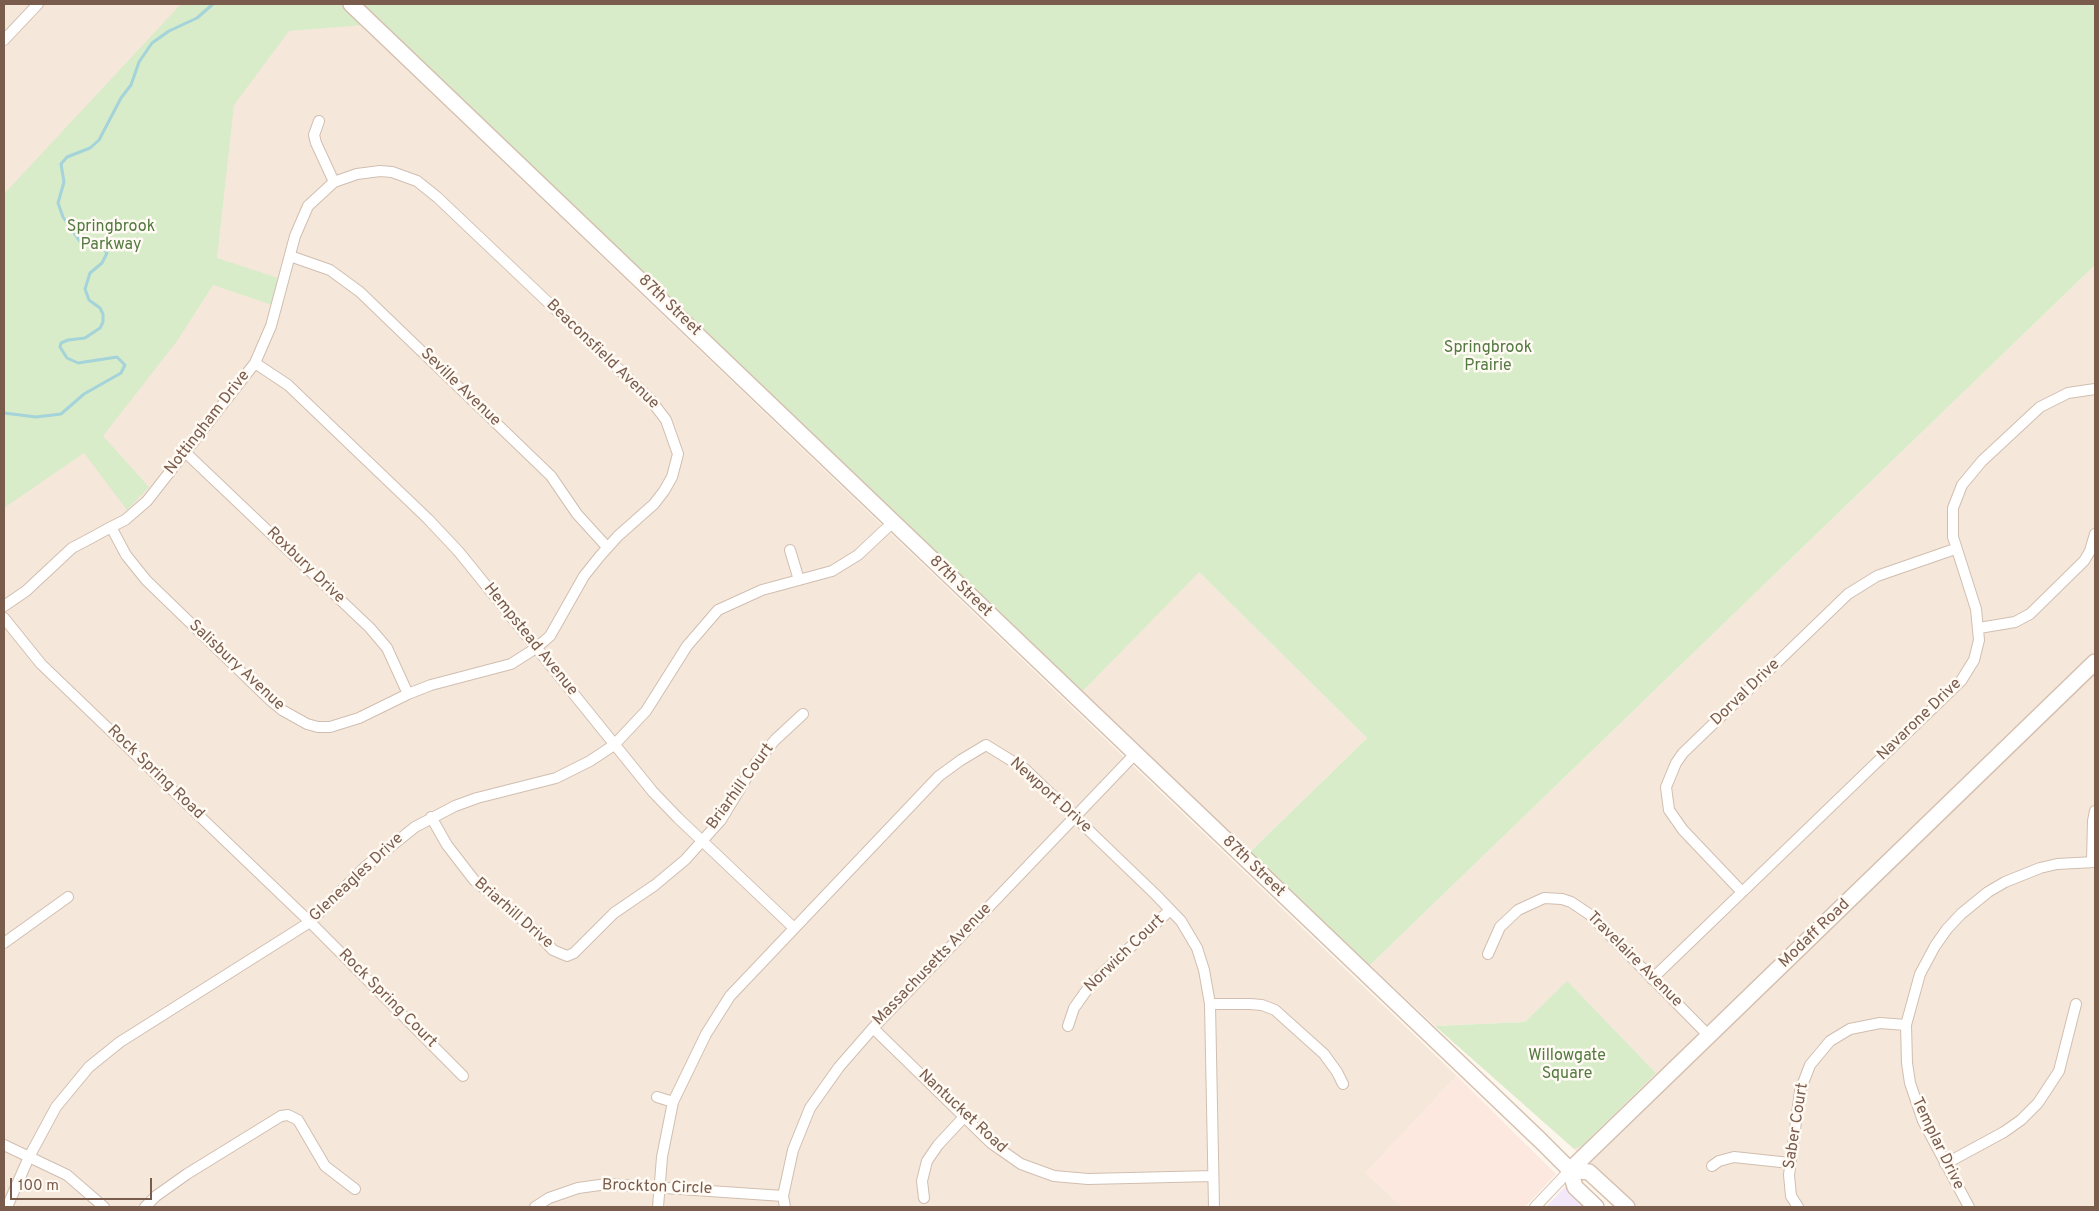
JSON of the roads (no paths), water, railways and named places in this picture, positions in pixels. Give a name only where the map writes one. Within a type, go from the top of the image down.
[{"type":"street","points":[[4,40],[38,4]]},
{"type":"street","name":"87th Street","points":[[351,4],[1570,1170],[1575,1187],[1596,1207]]},
{"type":"street","points":[[319,121],[315,128],[316,143],[334,182]]},
{"type":"street","name":"Beaconsfield Avenue","points":[[334,182],[357,174],[380,171],[392,172],[417,181],[437,197],[659,410],[671,430],[678,454],[672,476],[654,504],[607,547],[584,576],[550,636],[536,648]]},
{"type":"street","name":"Nottingham Drive","points":[[4,606],[26,591],[72,548],[125,520],[148,501],[255,363],[271,326],[298,226],[308,206],[334,182]]},
{"type":"street","name":"Seville Avenue","points":[[290,256],[330,270],[360,292],[551,476],[577,514],[607,547]]},
{"type":"street","name":"Hempstead Avenue","points":[[255,363],[288,385],[428,519],[458,552],[653,792],[794,928]]},
{"type":"street","name":"Navarone Drive","points":[[1652,979],[1961,680],[1974,660],[1979,640],[1979,628],[1976,609],[1955,549],[1952,528],[1953,508],[1968,476],[2040,407],[2068,393],[2095,389]]},
{"type":"street","name":"Roxbury Drive","points":[[185,452],[380,639],[392,658],[408,694]]},
{"type":"street","name":"Gleneagles Drive","points":[[7,1207],[29,1157],[62,1098],[104,1054],[133,1033],[310,922],[380,853],[397,839],[431,817],[455,806],[494,793],[533,786],[556,778],[590,761],[614,744],[646,711],[686,646],[718,610],[762,590],[832,570],[858,555],[892,523]]},
{"type":"street","name":"Salisbury Avenue","points":[[111,527],[126,555],[146,580],[270,700],[296,719],[318,727],[343,724],[408,694],[448,679],[511,664],[536,648]]},
{"type":"street","points":[[1979,628],[2015,622],[2030,614],[2084,561],[2090,551],[2095,534]]},
{"type":"street","name":"Dorval Drive","points":[[1742,892],[1683,830],[1670,810],[1666,787],[1676,763],[1683,753],[1848,594],[1877,576],[1955,549]]},
{"type":"street","points":[[790,550],[799,580]]},
{"type":"street","name":"Rock Spring Road","points":[[4,618],[41,664],[310,922]]},
{"type":"street","name":"Modaff Road","points":[[1535,1207],[1570,1170],[2095,662]]},
{"type":"street","name":"Briarhill Court","points":[[701,840],[721,820],[755,764],[775,740],[803,714]]},
{"type":"street","name":"Newport Drive","points":[[658,1207],[662,1157],[673,1102],[706,1034],[730,996],[939,776],[960,760],[986,745],[1025,769],[1075,817],[1181,921],[1196,948],[1204,970],[1210,1004],[1214,1207]]},
{"type":"street","name":"Massachusetts Avenue","points":[[785,1207],[783,1196],[793,1150],[810,1108],[838,1067],[1135,754]]},
{"type":"street","points":[[2094,862],[2093,821],[2095,811]]},
{"type":"street","name":"Briarhill Drive","points":[[431,817],[447,845],[474,880],[533,929],[553,950],[566,956],[574,953],[614,913],[672,872],[701,840]]},
{"type":"street","name":"Templar Drive","points":[[1969,1207],[1923,1121],[1912,1093],[1906,1063],[1906,1025],[1912,998],[1925,964],[1948,928],[1971,905],[1988,892],[2024,874],[2057,864],[2094,862]]},
{"type":"street","points":[[4,943],[68,897]]},
{"type":"street","name":"Travelaire Avenue","points":[[1488,954],[1500,927],[1518,910],[1536,900],[1562,899],[1589,914],[1709,1036]]},
{"type":"street","name":"Norwich Court","points":[[1068,1026],[1074,1008],[1090,984],[1170,910]]},
{"type":"street","name":"Rock Spring Court","points":[[310,922],[463,1076]]},
{"type":"street","points":[[1210,1004],[1262,1005],[1275,1010],[1324,1054],[1342,1084]]},
{"type":"street","points":[[1945,1164],[2004,1132],[2022,1120],[2038,1103],[2059,1071],[2076,1004]]},
{"type":"street","name":"Saber Court","points":[[1798,1207],[1789,1186],[1790,1163],[1800,1091],[1806,1072],[1815,1057],[1830,1041],[1850,1030],[1880,1022],[1906,1025]]},
{"type":"street","name":"Nantucket Road","points":[[873,1028],[991,1143],[1021,1164],[1054,1176],[1088,1180],[1213,1176]]},
{"type":"street","points":[[657,1097],[673,1102]]},
{"type":"street","points":[[145,1207],[156,1196],[188,1174],[281,1116],[288,1115],[298,1120],[325,1166],[355,1189]]},
{"type":"street","points":[[924,1198],[922,1182],[927,1161],[938,1145],[964,1117]]},
{"type":"street","points":[[4,1145],[67,1175],[104,1207]]},
{"type":"street","points":[[1712,1166],[1719,1161],[1734,1157],[1790,1163]]},
{"type":"street","name":"87th Street","points":[[1570,1170],[1589,1172],[1627,1207]]},
{"type":"street","name":"Brockton Circle","points":[[535,1207],[549,1198],[578,1188],[607,1184],[660,1186],[783,1196]]},
{"type":"waterway","points":[[4,413],[36,417],[61,414],[84,394],[121,373],[125,365],[117,357],[78,363],[67,358],[60,347],[61,343],[68,340],[85,338],[100,328],[103,322],[103,314],[100,308],[89,300],[85,289],[90,273],[102,263],[107,253],[102,247],[81,243],[63,217],[58,203],[64,182],[61,164],[67,157],[90,148],[99,140],[121,98],[131,85],[139,62],[152,43],[169,31],[197,18],[213,4]]},
{"type":"park label","name":"Springbrook Parkway","points":[[111,237]]},
{"type":"park label","name":"Springbrook Prairie","points":[[1488,358]]},
{"type":"park label","name":"Willowgate Square","points":[[1567,1066]]}]
